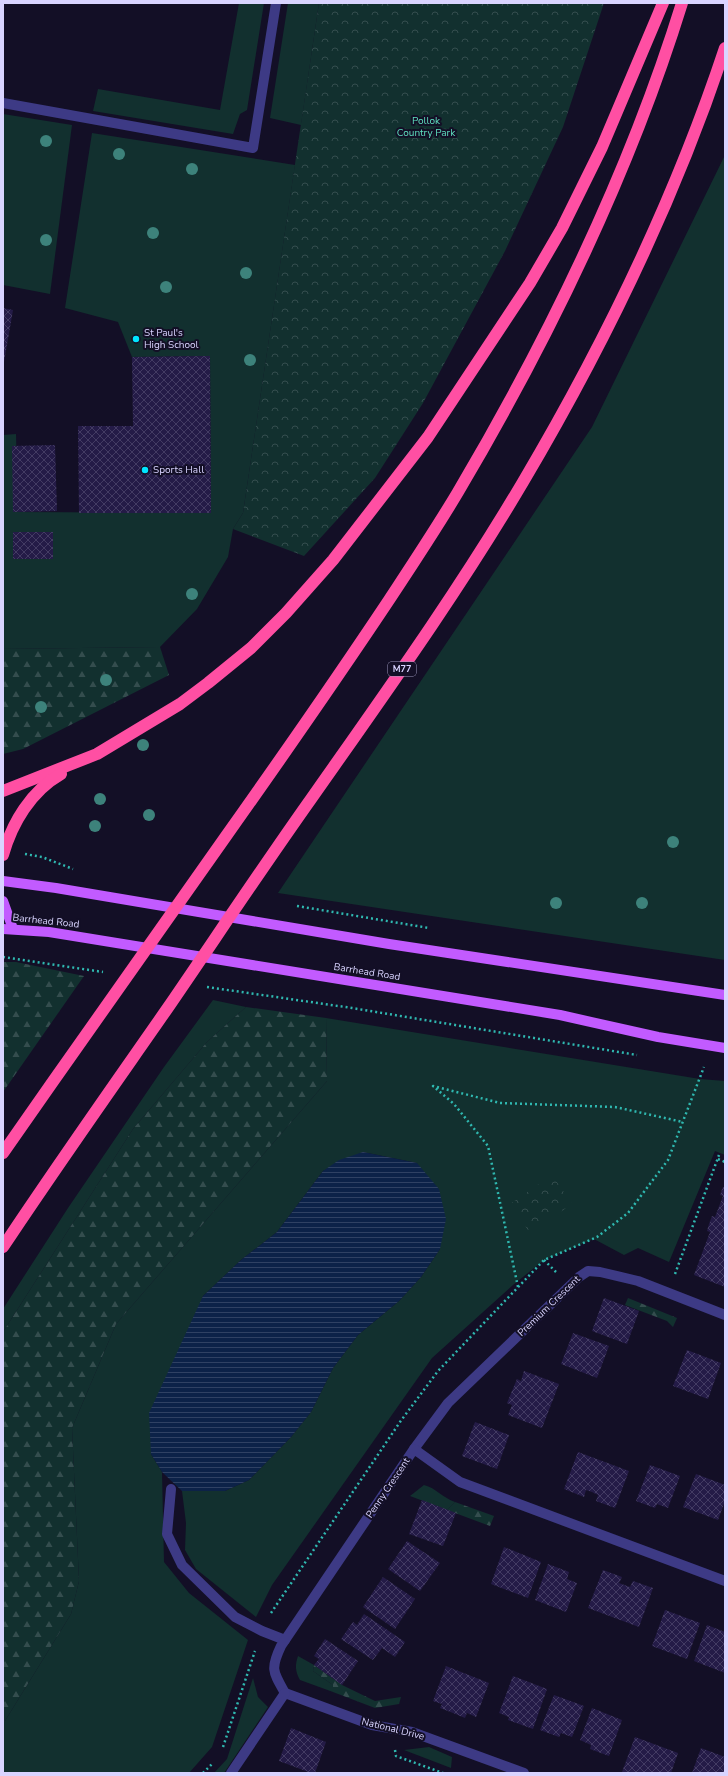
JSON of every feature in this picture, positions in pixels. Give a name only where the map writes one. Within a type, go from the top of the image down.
[{"type":"highway","points":[[4,852],[15,822],[31,800],[54,778],[180,704],[208,684],[251,648],[286,613],[333,560],[428,437],[530,283],[562,228],[602,147],[663,3]]},
{"type":"highway","points":[[3,1153],[347,664],[457,494],[509,402],[583,258],[643,117],[669,46],[682,3]]},
{"type":"highway","name":"M77","points":[[3,1248],[110,1088],[359,732],[451,594],[522,483],[609,325],[666,203],[698,123],[725,48]]},
{"type":"highway","points":[[3,791],[97,754]]},
{"type":"main road","points":[[3,881],[56,888],[389,944],[725,995]]},
{"type":"main road","points":[[3,901],[8,929]]},
{"type":"main road","name":"Barrhead Road","points":[[8,929],[48,932],[560,1015],[658,1038],[725,1048]]},
{"type":"street","points":[[3,104],[253,148],[276,3]]},
{"type":"street","name":"Premium Crescent","points":[[414,1449],[448,1403],[579,1277],[588,1271],[600,1272],[638,1282],[725,1315]]},
{"type":"street","name":"Penny Crescent","points":[[285,1693],[274,1674],[274,1660],[285,1640],[414,1449],[460,1482],[725,1581]]},
{"type":"street","points":[[171,1490],[168,1534],[182,1565],[235,1617],[262,1631],[285,1640]]},
{"type":"street","points":[[231,1773],[285,1693]]},
{"type":"street","name":"National Drive","points":[[285,1693],[372,1725],[412,1732],[524,1773]]},
{"type":"path","points":[[4,852],[42,857],[76,870]]},
{"type":"path","points":[[3,957],[15,959]]},
{"type":"path","points":[[352,1008],[644,1056]]},
{"type":"path","points":[[696,1065],[704,1067]]},
{"type":"path","points":[[518,1287],[488,1146],[454,1104],[433,1086],[500,1103],[615,1107],[683,1122]]},
{"type":"path","points":[[668,1293],[719,1155]]},
{"type":"path","points":[[718,1159],[725,1162]]},
{"type":"path","points":[[391,1729],[396,1756],[443,1773]]},
{"type":"green space","points":[[239,3],[264,3],[247,110],[240,114],[233,134],[93,111],[98,89],[220,110]]},
{"type":"green space","points":[[288,3],[319,3],[301,125],[270,118]]},
{"type":"green space","name":"Pollok Country Park","points":[[319,3],[604,3],[563,127],[505,251],[423,403],[375,478],[304,556],[233,529],[243,513]]},
{"type":"green space","points":[[3,114],[72,125],[50,294],[3,285]]},
{"type":"green space","points":[[92,133],[295,165],[243,513],[233,529],[228,557],[197,609],[160,647],[3,649],[3,435],[16,434],[18,512],[211,513],[210,356],[132,357],[118,322],[65,308]]},
{"type":"green space","points":[[725,155],[725,960],[278,893],[592,427]]},
{"type":"green space","points":[[160,647],[169,675],[23,749],[3,754],[3,649]]},
{"type":"green space","points":[[3,962],[16,962],[84,976],[3,1092]]},
{"type":"green space","points":[[213,1000],[246,1007],[207,1042],[133,1129],[3,1332],[3,1309],[68,1208],[164,1067]]},
{"type":"green space","points":[[246,1007],[326,1018],[327,1081],[116,1324],[72,1428],[79,1581],[71,1614],[3,1724],[3,1332],[133,1129],[207,1042]]},
{"type":"green space","points":[[326,1018],[700,1079],[725,1081],[725,1155],[715,1151],[669,1262],[638,1248],[624,1255],[594,1239],[544,1260],[513,1285],[432,1358],[272,1585],[256,1617],[196,1569],[185,1550],[186,1523],[182,1491],[225,1491],[249,1480],[291,1437],[311,1412],[333,1368],[358,1335],[399,1301],[421,1277],[440,1249],[417,1163],[363,1152],[323,1171],[277,1232],[241,1260],[203,1296],[151,1454],[162,1472],[164,1562],[189,1593],[248,1640],[212,1747],[189,1773],[3,1773],[3,1724],[71,1614],[79,1581],[72,1428],[116,1324],[327,1081]]},
{"type":"green space","points":[[552,1175],[572,1204],[530,1233],[510,1204]]},
{"type":"green space","points":[[628,1298],[677,1318],[673,1327],[667,1321],[625,1305]]},
{"type":"green space","points":[[424,1485],[432,1488],[455,1502],[447,1510],[410,1496]]},
{"type":"green space","points":[[455,1502],[494,1516],[490,1526],[447,1510]]},
{"type":"green space","points":[[298,1656],[314,1665],[313,1671],[333,1685],[333,1692],[300,1680],[296,1668]]},
{"type":"green space","points":[[314,1665],[342,1685],[375,1701],[401,1697],[399,1704],[375,1708],[333,1692],[333,1685],[313,1671]]},
{"type":"green space","points":[[253,1678],[258,1697],[268,1707],[224,1773],[214,1773],[227,1759]]},
{"type":"green space","points":[[429,1747],[452,1757],[451,1768],[404,1750]]},
{"type":"water","points":[[363,1152],[417,1163],[439,1189],[446,1219],[440,1249],[421,1277],[399,1301],[358,1335],[333,1368],[311,1412],[291,1437],[249,1480],[225,1491],[182,1491],[162,1472],[151,1454],[149,1413],[203,1296],[241,1260],[277,1232],[323,1171],[339,1160]]},
{"type":"building","points":[[3,308],[13,310],[4,362],[3,362]]},
{"type":"building","name":"Sports Hall","points":[[210,356],[211,513],[79,513],[78,426],[133,426],[132,357]]},
{"type":"building","points":[[55,445],[57,511],[13,512],[12,446]]},
{"type":"building","points":[[13,532],[53,532],[53,559],[13,559]]},
{"type":"building","points":[[723,1187],[725,1188],[725,1287],[694,1275],[710,1232],[707,1231],[709,1224],[712,1216],[715,1217],[723,1196],[720,1195]]},
{"type":"building","points":[[604,1298],[639,1311],[627,1344],[592,1331]]},
{"type":"building","points":[[573,1333],[609,1346],[597,1378],[561,1364]]},
{"type":"building","points":[[687,1350],[721,1363],[708,1399],[673,1386]]},
{"type":"building","points":[[524,1371],[559,1384],[542,1428],[508,1415],[512,1405],[507,1403],[517,1379],[521,1381]]},
{"type":"building","points":[[475,1422],[509,1435],[497,1469],[462,1456]]},
{"type":"building","points":[[578,1452],[629,1471],[615,1508],[596,1501],[598,1495],[592,1492],[586,1490],[584,1497],[564,1489]]},
{"type":"building","points":[[650,1465],[680,1476],[668,1508],[657,1504],[655,1508],[636,1501]]},
{"type":"building","points":[[696,1474],[725,1485],[725,1501],[718,1520],[683,1507]]},
{"type":"building","points":[[422,1500],[456,1513],[443,1546],[409,1534]]},
{"type":"building","points":[[407,1541],[440,1563],[420,1591],[388,1569]]},
{"type":"building","points":[[504,1547],[541,1562],[528,1598],[491,1584]]},
{"type":"building","points":[[548,1564],[569,1572],[567,1579],[577,1583],[566,1612],[535,1600]]},
{"type":"building","points":[[603,1570],[622,1577],[619,1583],[630,1587],[633,1581],[653,1588],[639,1627],[588,1608]]},
{"type":"building","points":[[383,1577],[415,1599],[395,1629],[363,1607]]},
{"type":"building","points":[[665,1610],[700,1623],[687,1659],[652,1646]]},
{"type":"building","points":[[364,1614],[405,1642],[395,1657],[382,1648],[373,1660],[341,1639],[353,1622],[357,1625]]},
{"type":"building","points":[[707,1625],[725,1632],[725,1673],[694,1661]]},
{"type":"building","points":[[325,1639],[358,1661],[342,1685],[314,1665],[319,1659],[314,1656]]},
{"type":"building","points":[[446,1666],[489,1683],[476,1717],[467,1713],[465,1718],[440,1708],[442,1704],[433,1701]]},
{"type":"building","points":[[513,1676],[547,1689],[533,1729],[508,1720],[509,1717],[499,1713]]},
{"type":"building","points":[[554,1695],[584,1706],[572,1737],[561,1733],[559,1737],[540,1730]]},
{"type":"building","points":[[592,1708],[622,1720],[609,1756],[590,1749],[591,1745],[580,1740]]},
{"type":"building","points":[[291,1728],[326,1742],[315,1773],[311,1773],[279,1761]]},
{"type":"building","points":[[635,1737],[678,1753],[671,1773],[622,1772]]},
{"type":"building","points":[[701,1748],[725,1757],[725,1773],[692,1773]]},
{"type":"place","name":"St Paul's High School","points":[[136,339]]},
{"type":"place","name":"Sports Hall","points":[[145,470]]}]
